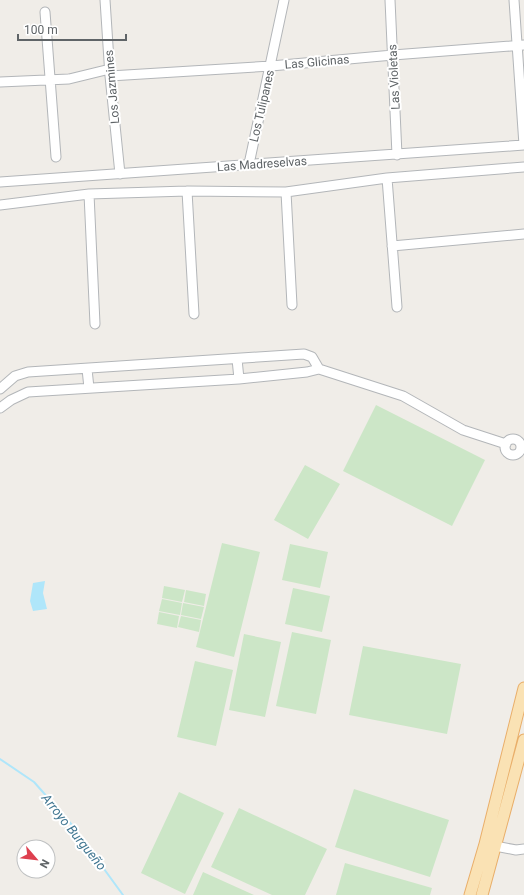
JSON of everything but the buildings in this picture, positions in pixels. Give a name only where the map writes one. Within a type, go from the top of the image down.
[{"type":"main road","points":[[470,895],[485,844],[524,688]]},
{"type":"main road","points":[[482,895],[524,740]]},
{"type":"street","name":"Los Jazmines","points":[[105,0],[110,72],[120,174]]},
{"type":"street","name":"Los Tulipanes","points":[[249,164],[284,0]]},
{"type":"street","name":"Las Violetas","points":[[390,0],[397,155]]},
{"type":"street","points":[[514,0],[520,45],[524,145]]},
{"type":"street","points":[[45,12],[56,158]]},
{"type":"street","name":"Las Glicinas","points":[[0,82],[69,79],[104,69],[110,72],[271,66],[520,45]]},
{"type":"street","name":"Las Madreselvas","points":[[0,182],[524,145]]},
{"type":"street","points":[[0,205],[89,194],[187,191],[286,192],[387,178],[524,167]]},
{"type":"street","points":[[387,178],[397,307]]},
{"type":"street","points":[[187,191],[194,314]]},
{"type":"street","points":[[286,192],[292,306]]},
{"type":"street","points":[[89,194],[95,324]]},
{"type":"street","points":[[392,246],[524,234]]},
{"type":"street","points":[[0,390],[15,376],[28,372],[304,354],[312,357],[319,369]]},
{"type":"street","points":[[237,359],[239,379]]},
{"type":"street","points":[[87,369],[89,388]]},
{"type":"street","points":[[0,408],[11,400],[28,392],[239,379],[307,372],[319,369],[403,396],[463,430],[506,444]]},
{"type":"street","points":[[11,400],[12,380]]},
{"type":"street","points":[[511,440],[521,440],[522,453],[509,453],[506,449],[506,444],[511,440]]},
{"type":"street","points":[[485,844],[516,850],[524,849]]},
{"type":"green space","points":[[376,405],[485,460],[452,526],[343,471]]},
{"type":"green space","points":[[305,465],[340,484],[308,539],[274,520]]},
{"type":"green space","points":[[222,543],[260,552],[234,657],[196,647]]},
{"type":"green space","points":[[290,544],[328,552],[320,588],[282,580]]},
{"type":"green space","points":[[164,586],[185,590],[182,602],[162,598]]},
{"type":"green space","points":[[293,588],[330,596],[322,632],[285,624]]},
{"type":"green space","points":[[186,590],[206,594],[204,606],[184,602]]},
{"type":"green space","points":[[162,599],[182,603],[180,615],[159,611]]},
{"type":"green space","points":[[183,603],[204,607],[201,619],[181,615]]},
{"type":"green space","points":[[159,612],[179,616],[177,628],[157,624]]},
{"type":"green space","points":[[181,616],[201,620],[199,632],[178,627]]},
{"type":"green space","points":[[292,632],[331,640],[316,714],[276,706]]},
{"type":"green space","points":[[244,634],[281,642],[265,717],[229,710]]},
{"type":"green space","points":[[363,646],[461,664],[447,734],[349,715]]},
{"type":"green space","points":[[195,661],[233,670],[216,746],[177,737]]},
{"type":"green space","points":[[354,789],[449,820],[430,877],[335,847]]},
{"type":"green space","points":[[179,792],[224,813],[185,894],[141,873]]},
{"type":"green space","points":[[239,808],[327,849],[305,895],[272,895],[211,867]]},
{"type":"green space","points":[[345,863],[432,888],[430,895],[336,895]]},
{"type":"green space","points":[[203,872],[254,895],[193,895]]},
{"type":"water","points":[[45,581],[43,593],[47,609],[33,611],[30,601],[33,583]]},
{"type":"waterway","name":"Arroyo Burgueño","points":[[0,759],[34,782],[72,825],[123,895]]}]
